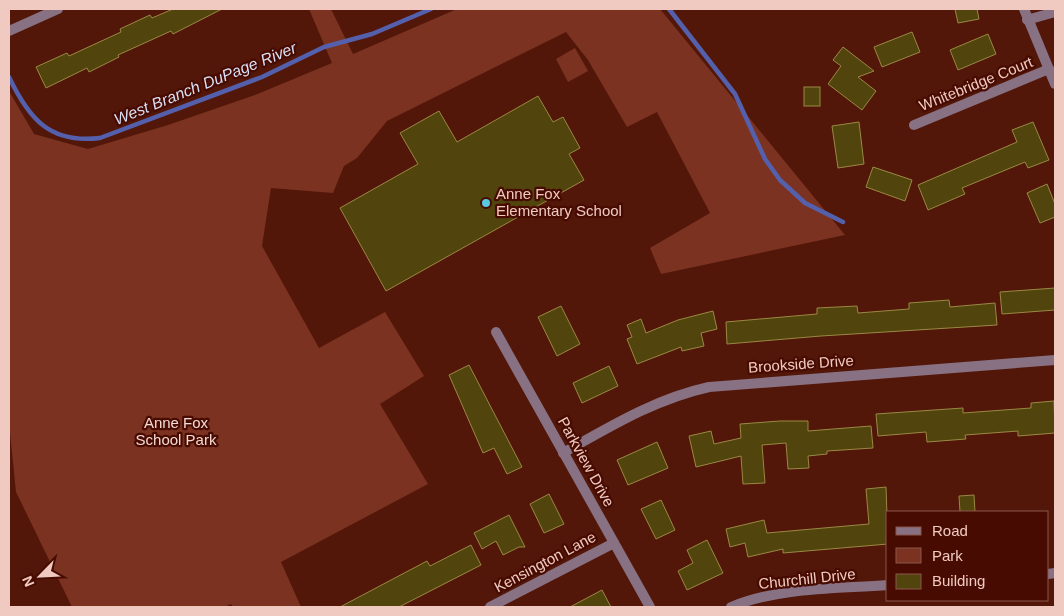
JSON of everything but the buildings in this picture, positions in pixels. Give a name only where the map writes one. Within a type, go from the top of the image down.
[{"type":"street","points":[[9,30],[58,9]]},
{"type":"street","points":[[1024,9],[1055,84]]},
{"type":"street","points":[[1027,20],[1055,12]]},
{"type":"street","name":"Whitebridge Court","points":[[914,125],[1049,70]]},
{"type":"street","name":"Parkview Drive","points":[[496,332],[650,607]]},
{"type":"street","name":"Brookside Drive","points":[[564,453],[648,406],[666,398],[708,387],[1055,360]]},
{"type":"street","name":"Kensington Lane","points":[[490,607],[614,543]]},
{"type":"street","name":"Churchill Drive","points":[[731,607],[759,598],[790,592],[886,585]]},
{"type":"green space","name":"Anne Fox School Park","points":[[309,9],[331,9],[353,54],[457,9],[660,9],[845,235],[661,274],[650,248],[710,213],[657,112],[627,127],[588,60],[566,32],[387,121],[357,158],[344,166],[333,193],[271,188],[262,246],[319,348],[385,312],[424,376],[380,404],[428,484],[281,562],[301,607],[233,607],[231,604],[224,607],[72,607],[16,492],[9,423],[9,91],[34,134],[88,149],[168,125],[255,95],[332,63]]},
{"type":"green space","points":[[575,48],[588,71],[568,82],[556,59]]},
{"type":"waterway","name":"West Branch DuPage River","points":[[9,77],[25,105],[43,126],[68,137],[83,139],[100,138],[262,77],[324,47],[372,34],[431,9]]},
{"type":"waterway","name":"West Branch DuPage River","points":[[669,9],[735,94],[765,159],[780,180],[805,203],[843,222]]},
{"type":"place","name":"Anne Fox Elementary School","points":[[486,203]]}]
